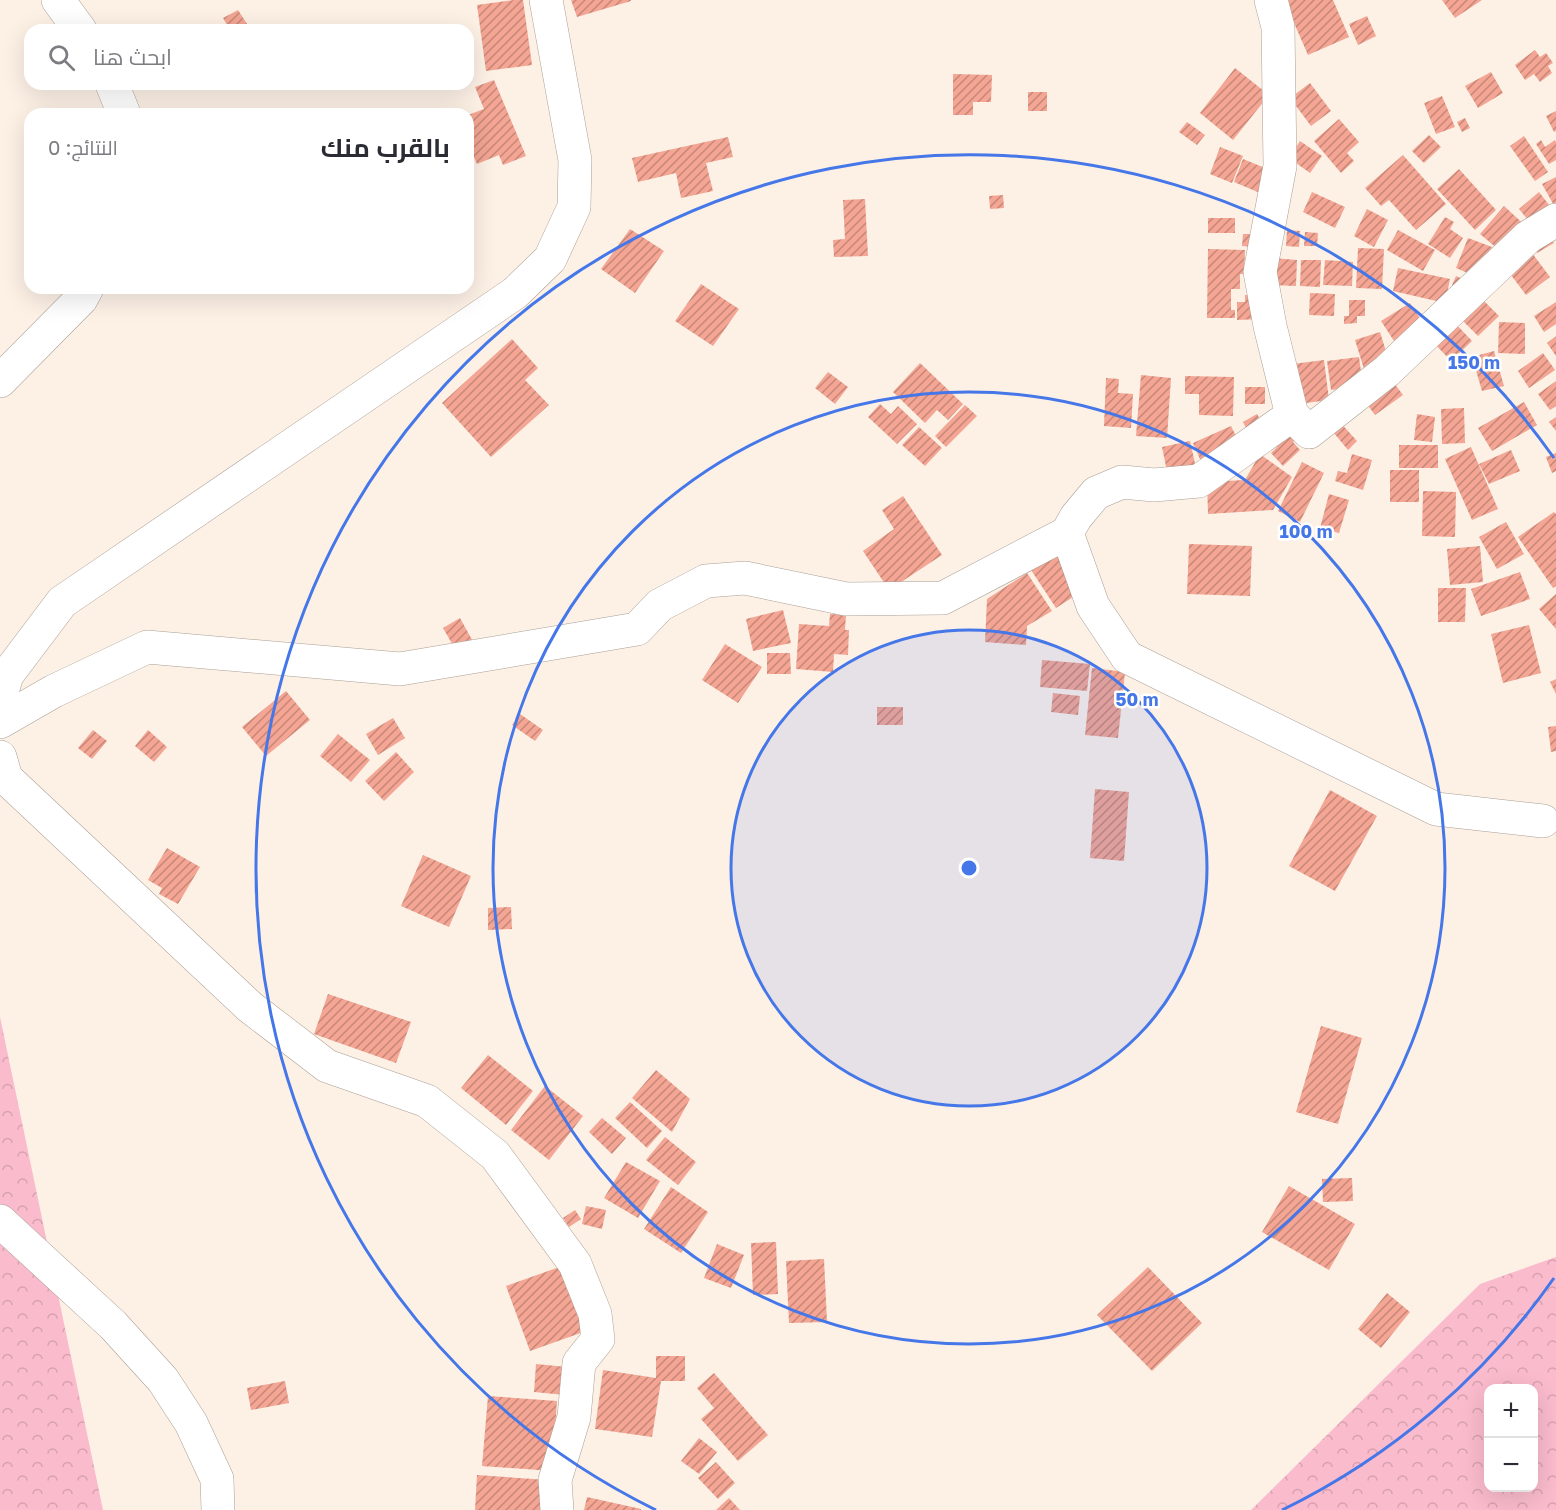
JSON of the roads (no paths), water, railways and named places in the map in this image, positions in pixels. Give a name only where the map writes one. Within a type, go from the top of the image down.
[{"type":"street","points":[[58,0],[76,24]]},
{"type":"street","points":[[0,699],[8,675],[62,602],[515,292],[550,259],[574,207],[575,160],[546,0]]},
{"type":"street","points":[[1271,0],[1278,27],[1280,166],[1260,272],[1270,326],[1292,415],[1310,432],[1387,371],[1528,237],[1556,220]]},
{"type":"street","points":[[114,90],[122,108]]},
{"type":"street","points":[[0,381],[84,294]]},
{"type":"street","points":[[0,722],[54,691],[147,647],[400,669],[637,629],[660,605],[706,581],[745,578],[846,599],[943,598],[1067,532],[1096,493],[1122,482],[1154,485],[1199,481],[1292,415]]},
{"type":"street","points":[[1067,532],[1093,606],[1127,657],[1436,809],[1543,821]]},
{"type":"street","points":[[0,757],[6,778],[250,1007],[327,1066],[427,1101],[495,1155],[575,1264],[595,1314],[598,1339],[579,1363],[574,1417],[555,1480],[557,1510]]},
{"type":"street","points":[[0,1221],[113,1325],[163,1380],[192,1423],[217,1479],[218,1510]]}]
